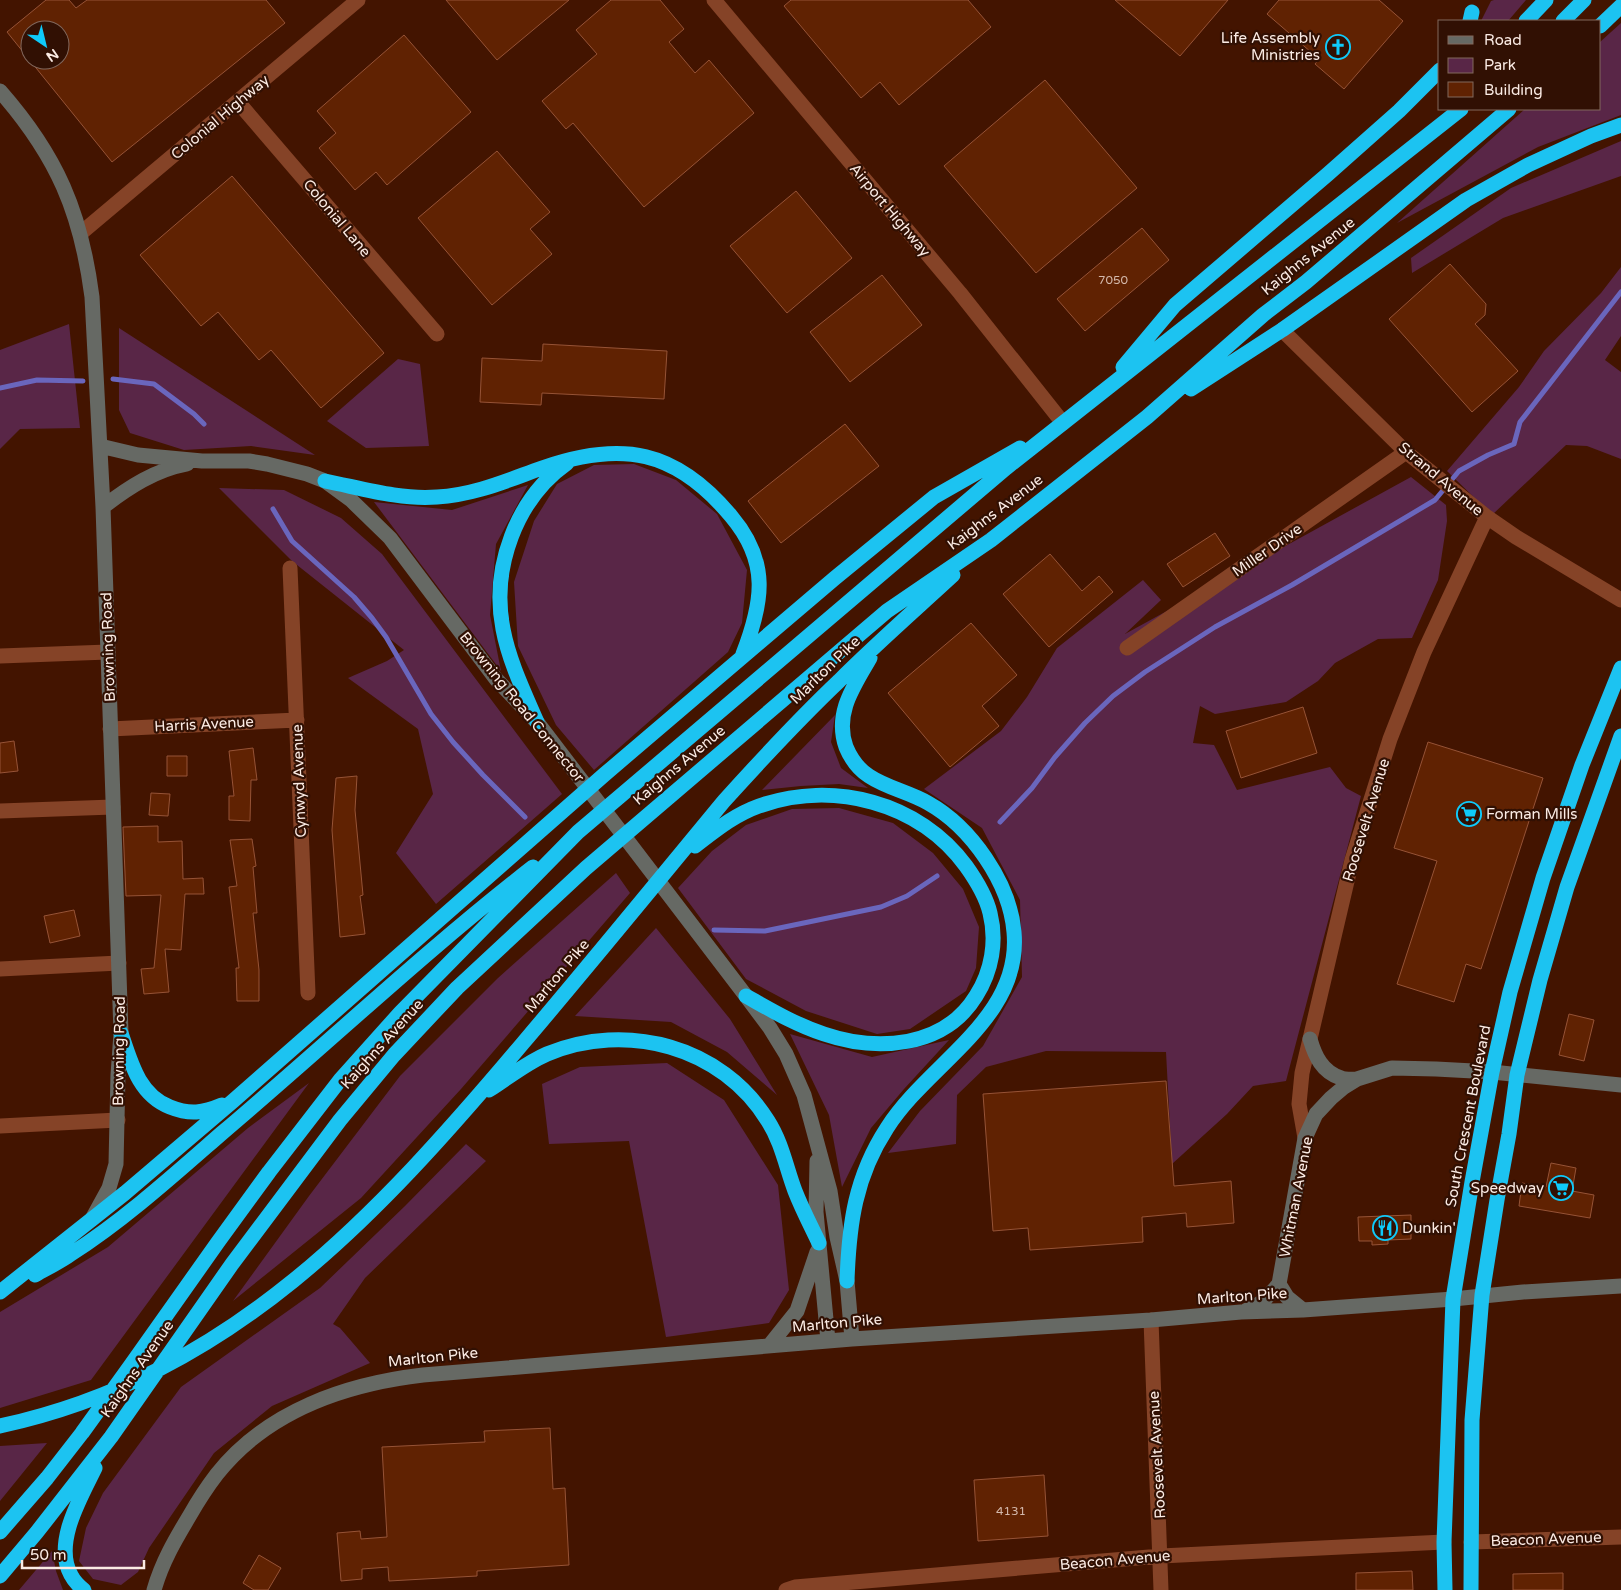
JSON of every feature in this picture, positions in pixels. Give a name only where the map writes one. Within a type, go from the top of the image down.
[{"type":"highway","points":[[1527,20],[1546,0]]},
{"type":"highway","points":[[1564,20],[1584,0]]},
{"type":"highway","points":[[1601,25],[1621,6]]},
{"type":"highway","points":[[1102,391],[1174,305],[1360,145],[1405,105],[1438,72]]},
{"type":"highway","points":[[1398,157],[1443,110]]},
{"type":"highway","points":[[1398,157],[1460,110]]},
{"type":"highway","name":"Kaighns Avenue","points":[[0,1576],[111,1437],[283,1194],[375,1077],[441,1005],[500,946],[586,868],[887,611],[991,540],[1147,417],[1263,315],[1306,282],[1508,110]]},
{"type":"highway","points":[[1147,417],[1282,330],[1432,223],[1490,186],[1559,150],[1621,125]]},
{"type":"highway","name":"Kaighns Avenue","points":[[0,1532],[47,1478],[82,1433],[218,1242],[303,1126],[340,1080],[400,1012],[578,832],[932,530],[1102,391],[1398,157]]},
{"type":"highway","points":[[0,1293],[92,1220],[233,1101],[743,655],[934,497],[1063,423]]},
{"type":"highway","points":[[325,481],[402,496],[436,497],[486,488],[575,458],[614,452],[648,456],[690,477],[702,486],[728,512],[743,532],[756,563],[760,584],[759,606],[743,655]]},
{"type":"highway","points":[[536,722],[515,669],[502,628],[500,599],[503,565],[513,532],[528,503],[546,480],[575,458]]},
{"type":"highway","name":"Marlton Pike","points":[[4,1425],[78,1404],[162,1368],[236,1324],[265,1304],[314,1264],[394,1188],[474,1101],[724,802],[782,738],[879,642],[991,540]]},
{"type":"highway","points":[[847,1281],[850,1222],[867,1164],[876,1145],[909,1098],[978,1027],[997,1004],[1009,976],[1014,948],[1013,921],[1005,893],[978,848],[942,812],[924,801],[870,777],[855,764],[849,754],[842,732],[844,708],[852,687],[879,642]]},
{"type":"highway","name":"South Crescent Boulevard","points":[[1445,1590],[1444,1542],[1453,1299],[1492,1072],[1510,992],[1542,878],[1582,765],[1621,668]]},
{"type":"highway","points":[[1472,1590],[1472,1420],[1482,1295],[1517,1075],[1540,980],[1567,887],[1621,736]]},
{"type":"highway","points":[[671,866],[721,825],[732,818],[761,806],[798,797],[849,796],[896,810],[924,824],[960,857],[986,900],[994,941],[984,984],[969,1007],[958,1018],[947,1027],[920,1039],[897,1043],[873,1044],[840,1038],[824,1034],[793,1021],[746,996]]},
{"type":"highway","points":[[0,1293],[70,1255],[109,1227],[242,1117],[475,912],[578,832]]},
{"type":"highway","points":[[121,1033],[138,1077],[146,1090],[161,1103],[183,1112],[194,1113],[205,1112],[233,1101]]},
{"type":"highway","points":[[474,1101],[532,1062],[547,1054],[578,1044],[622,1039],[651,1042],[680,1049],[706,1062],[728,1077],[740,1086],[759,1107],[780,1144],[795,1192],[819,1243]]},
{"type":"highway","points":[[84,1590],[71,1576],[66,1558],[67,1534],[76,1506],[111,1437]]},
{"type":"main road","name":"Browning Road","points":[[0,91],[30,128],[54,166],[81,233],[92,297],[103,506],[121,1033],[118,1075],[118,1150],[115,1170],[109,1188],[92,1220]]},
{"type":"main road","name":"Browning Road Connector","points":[[100,446],[138,455],[202,461],[242,461],[267,464],[307,474],[325,481],[352,500],[390,538],[496,679],[536,722],[575,772],[770,1028],[786,1054],[804,1095],[830,1191],[837,1237],[847,1281],[852,1339]]},
{"type":"main road","points":[[103,506],[152,475],[182,465],[202,461]]},
{"type":"main road","points":[[1310,1039],[1317,1060],[1327,1070],[1341,1078],[1357,1079]]},
{"type":"main road","name":"Whitman Avenue","points":[[1279,1284],[1305,1138],[1316,1114],[1331,1098],[1357,1079],[1392,1068],[1492,1072],[1621,1085]]},
{"type":"main road","name":"Browning Road Connector","points":[[817,1142],[816,1212],[828,1341]]},
{"type":"main road","points":[[769,1346],[797,1311],[819,1243]]},
{"type":"main road","points":[[1241,1312],[1253,1309],[1265,1300],[1279,1284],[1287,1297],[1303,1310]]},
{"type":"main road","name":"Marlton Pike","points":[[154,1590],[163,1561],[171,1547],[217,1474],[230,1460],[264,1431],[318,1400],[338,1392],[382,1380],[852,1339],[1151,1320],[1241,1312],[1303,1310],[1621,1286]]},
{"type":"street","name":"Colonial Highway","points":[[81,233],[358,0]]},
{"type":"street","name":"Airport Highway","points":[[714,0],[960,293],[1063,423]]},
{"type":"street","name":"Colonial Lane","points":[[238,102],[437,334]]},
{"type":"street","name":"Strand Avenue","points":[[1282,330],[1406,452],[1487,517],[1516,537],[1621,600]]},
{"type":"street","name":"Miller Drive","points":[[1127,648],[1406,452]]},
{"type":"street","name":"Roosevelt Avenue","points":[[1305,1138],[1299,1104],[1302,1073],[1352,860],[1390,739],[1424,652],[1487,517]]},
{"type":"street","name":"Cynwyd Avenue","points":[[290,568],[308,993]]},
{"type":"street","points":[[0,656],[108,652]]},
{"type":"street","name":"Harris Avenue","points":[[110,729],[297,720]]},
{"type":"street","points":[[0,811],[113,807]]},
{"type":"street","points":[[0,969],[119,963]]},
{"type":"street","points":[[0,1126],[118,1120]]},
{"type":"street","name":"Roosevelt Avenue","points":[[1151,1320],[1162,1590]]},
{"type":"street","name":"Beacon Avenue","points":[[1471,1542],[1621,1537]]},
{"type":"street","name":"Beacon Avenue","points":[[786,1590],[795,1587],[1161,1556],[1444,1542]]},
{"type":"green space","points":[[1526,0],[1509,20],[1482,20],[1491,1]]},
{"type":"green space","points":[[1621,23],[1621,115],[1538,147],[1397,223],[1524,110],[1601,110],[1601,41]]},
{"type":"green space","points":[[1621,141],[1621,176],[1503,218],[1412,273],[1411,258],[1511,188]]},
{"type":"green space","points":[[1621,267],[1621,336],[1605,360],[1621,372],[1621,459],[1587,446],[1566,445],[1492,515],[1447,471],[1519,387],[1544,351],[1601,293]]},
{"type":"green space","points":[[69,324],[80,428],[20,429],[0,449],[0,350]]},
{"type":"green space","points":[[119,328],[315,455],[251,446],[184,450],[130,433],[119,410]]},
{"type":"green space","points":[[398,359],[420,364],[429,446],[366,448],[327,421]]},
{"type":"green space","points":[[634,464],[676,480],[717,514],[747,570],[742,623],[728,652],[594,770],[556,725],[518,646],[514,582],[534,521],[557,484],[594,465]]},
{"type":"green space","points":[[1411,477],[1446,505],[1447,521],[1438,580],[1412,638],[1378,639],[1335,663],[1318,681],[1286,702],[1215,714],[1200,706],[1193,743],[1214,745],[1237,790],[1330,767],[1346,788],[1361,796],[1286,1081],[1253,1086],[1227,1114],[1172,1164],[1166,1052],[1046,1051],[986,1067],[957,1095],[956,1144],[888,1153],[920,1111],[983,1046],[1022,977],[1020,900],[982,828],[924,789],[1001,731],[1027,697],[1057,648],[1143,580],[1161,600],[1125,634]]},
{"type":"green space","points":[[528,485],[496,544],[490,615],[501,671],[374,502],[452,510]]},
{"type":"green space","points":[[219,488],[284,490],[341,518],[382,554],[562,794],[436,904],[396,853],[433,794],[418,729],[348,678],[387,661],[404,650],[292,561]]},
{"type":"green space","points":[[835,715],[831,742],[841,768],[868,788],[839,784],[762,790]]},
{"type":"green space","points":[[839,808],[893,823],[933,853],[963,889],[979,927],[976,968],[966,991],[910,1029],[877,1034],[806,1011],[746,979],[678,888],[712,851],[746,825],[792,809]]},
{"type":"green space","points":[[616,873],[630,893],[461,1089],[361,1198],[233,1301],[309,1196],[400,1076],[498,978]]},
{"type":"green space","points":[[656,928],[730,1019],[777,1095],[727,1052],[671,1022],[575,1016]]},
{"type":"green space","points":[[790,1034],[872,1057],[949,1040],[871,1128],[842,1187],[829,1115]]},
{"type":"green space","points":[[667,1063],[724,1100],[778,1185],[789,1290],[769,1323],[666,1337],[629,1141],[549,1144],[542,1084],[580,1067]]},
{"type":"green space","points":[[309,1083],[91,1380],[0,1408],[0,1312],[108,1247],[248,1128]]},
{"type":"green space","points":[[466,1144],[486,1161],[365,1278],[333,1324],[340,1328],[370,1363],[272,1406],[214,1453],[149,1548],[138,1572],[121,1585],[93,1579],[79,1561],[86,1528],[103,1493],[181,1387],[320,1288]]},
{"type":"green space","points":[[47,1443],[0,1501],[0,1446]]},
{"type":"green space","points":[[52,1551],[56,1571],[63,1590],[19,1590]]},
{"type":"building","points":[[46,0],[69,0],[76,8],[87,0],[266,0],[285,23],[112,162],[38,70],[70,70],[70,20],[22,20]]},
{"type":"building","points":[[446,0],[569,0],[497,60]]},
{"type":"building","points":[[611,0],[660,0],[684,29],[669,42],[695,73],[709,60],[754,113],[644,207],[573,123],[566,129],[542,101],[597,54],[576,30]]},
{"type":"building","points":[[791,0],[968,0],[991,27],[899,105],[880,82],[861,98],[784,6]]},
{"type":"building","points":[[1115,0],[1228,0],[1180,56]]},
{"type":"building","name":"Life Assembly Ministries","points":[[1279,0],[1379,0],[1403,21],[1344,89],[1315,64],[1319,59],[1267,14]]},
{"type":"building","points":[[20,21],[20,48],[7,32]]},
{"type":"building","points":[[404,35],[471,112],[387,185],[376,172],[355,190],[319,148],[336,133],[317,111]]},
{"type":"building","points":[[1045,80],[1137,188],[1036,273],[944,166]]},
{"type":"building","points":[[497,151],[550,212],[530,229],[552,254],[492,305],[418,218]]},
{"type":"building","points":[[232,176],[384,353],[321,408],[271,350],[259,360],[218,312],[201,326],[140,255]]},
{"type":"building","points":[[796,191],[852,258],[787,313],[730,246]]},
{"type":"building","points":[[1142,228],[1169,260],[1085,331],[1057,299]]},
{"type":"building","points":[[1450,264],[1486,304],[1485,315],[1475,324],[1518,371],[1472,412],[1389,319]]},
{"type":"building","points":[[882,275],[922,325],[850,382],[810,332]]},
{"type":"building","points":[[543,344],[667,351],[664,399],[542,393],[541,405],[480,402],[482,358],[542,361]]},
{"type":"building","points":[[845,424],[879,466],[781,543],[748,501]]},
{"type":"building","points":[[1215,533],[1230,556],[1183,587],[1167,564]]},
{"type":"building","points":[[1050,554],[1082,591],[1099,576],[1113,592],[1049,647],[1003,594]]},
{"type":"building","points":[[971,623],[1017,675],[982,706],[999,726],[950,767],[888,693]]},
{"type":"building","points":[[1303,707],[1317,753],[1241,778],[1226,731]]},
{"type":"building","points":[[14,741],[18,771],[0,773],[0,743]]},
{"type":"building","points":[[1428,742],[1543,778],[1481,969],[1466,964],[1454,1002],[1397,984],[1437,861],[1394,848]]},
{"type":"building","points":[[253,748],[257,780],[251,780],[250,821],[229,820],[229,796],[234,796],[229,751]]},
{"type":"building","points":[[167,756],[187,756],[187,776],[167,776]]},
{"type":"building","points":[[357,776],[355,810],[363,895],[360,896],[365,934],[340,937],[332,830],[336,778]]},
{"type":"building","points":[[151,793],[170,794],[168,816],[149,815]]},
{"type":"building","points":[[158,826],[158,842],[182,841],[183,879],[203,878],[204,894],[185,894],[181,950],[165,949],[169,992],[144,994],[141,969],[154,968],[161,895],[126,896],[123,827]]},
{"type":"building","points":[[252,839],[256,866],[253,867],[257,913],[253,913],[259,970],[259,1001],[237,1001],[236,968],[239,968],[229,887],[237,886],[230,840]]},
{"type":"building","points":[[74,910],[80,936],[50,943],[44,916]]},
{"type":"building","points":[[1569,1014],[1594,1020],[1584,1061],[1559,1055]]},
{"type":"building","points":[[1166,1081],[1174,1186],[1231,1181],[1234,1223],[1187,1227],[1186,1213],[1142,1217],[1143,1242],[1030,1250],[1028,1228],[993,1231],[983,1094]]},
{"type":"building","points":[[1551,1163],[1576,1168],[1572,1191],[1594,1195],[1590,1218],[1519,1206],[1522,1183],[1546,1187]]},
{"type":"building","name":"Dunkin'","points":[[1411,1215],[1411,1239],[1388,1240],[1388,1244],[1372,1245],[1372,1241],[1359,1241],[1358,1217]]},
{"type":"building","points":[[550,1428],[553,1489],[565,1488],[569,1565],[477,1571],[477,1576],[389,1581],[388,1567],[362,1569],[362,1579],[341,1581],[337,1533],[360,1531],[361,1539],[387,1537],[382,1447],[485,1442],[484,1431]]},
{"type":"building","points":[[1044,1475],[1048,1536],[978,1541],[974,1480]]},
{"type":"building","points":[[259,1555],[281,1568],[268,1590],[254,1590],[243,1583]]},
{"type":"building","points":[[1412,1571],[1413,1590],[1356,1590],[1356,1573]]},
{"type":"building","points":[[1563,1573],[1563,1590],[1513,1590],[1513,1574]]},
{"type":"waterway","points":[[1000,822],[1032,788],[1055,757],[1085,723],[1113,696],[1145,672],[1215,627],[1292,585],[1435,500],[1459,471],[1488,455],[1514,444],[1520,422],[1621,292]]},
{"type":"waterway","points":[[113,379],[154,384],[194,414],[204,424]]},
{"type":"waterway","points":[[0,388],[37,380],[83,381]]},
{"type":"waterway","points":[[273,509],[292,541],[354,597],[372,618],[386,637],[431,714],[453,742],[525,817]]},
{"type":"waterway","points":[[714,930],[765,931],[881,907],[907,896],[937,876]]},
{"type":"place","name":"Life Assembly Ministries","points":[[1338,47]]},
{"type":"place","name":"Forman Mills","points":[[1469,814]]},
{"type":"place","name":"Speedway","points":[[1561,1188]]},
{"type":"place","name":"Dunkin'","points":[[1385,1228]]}]
